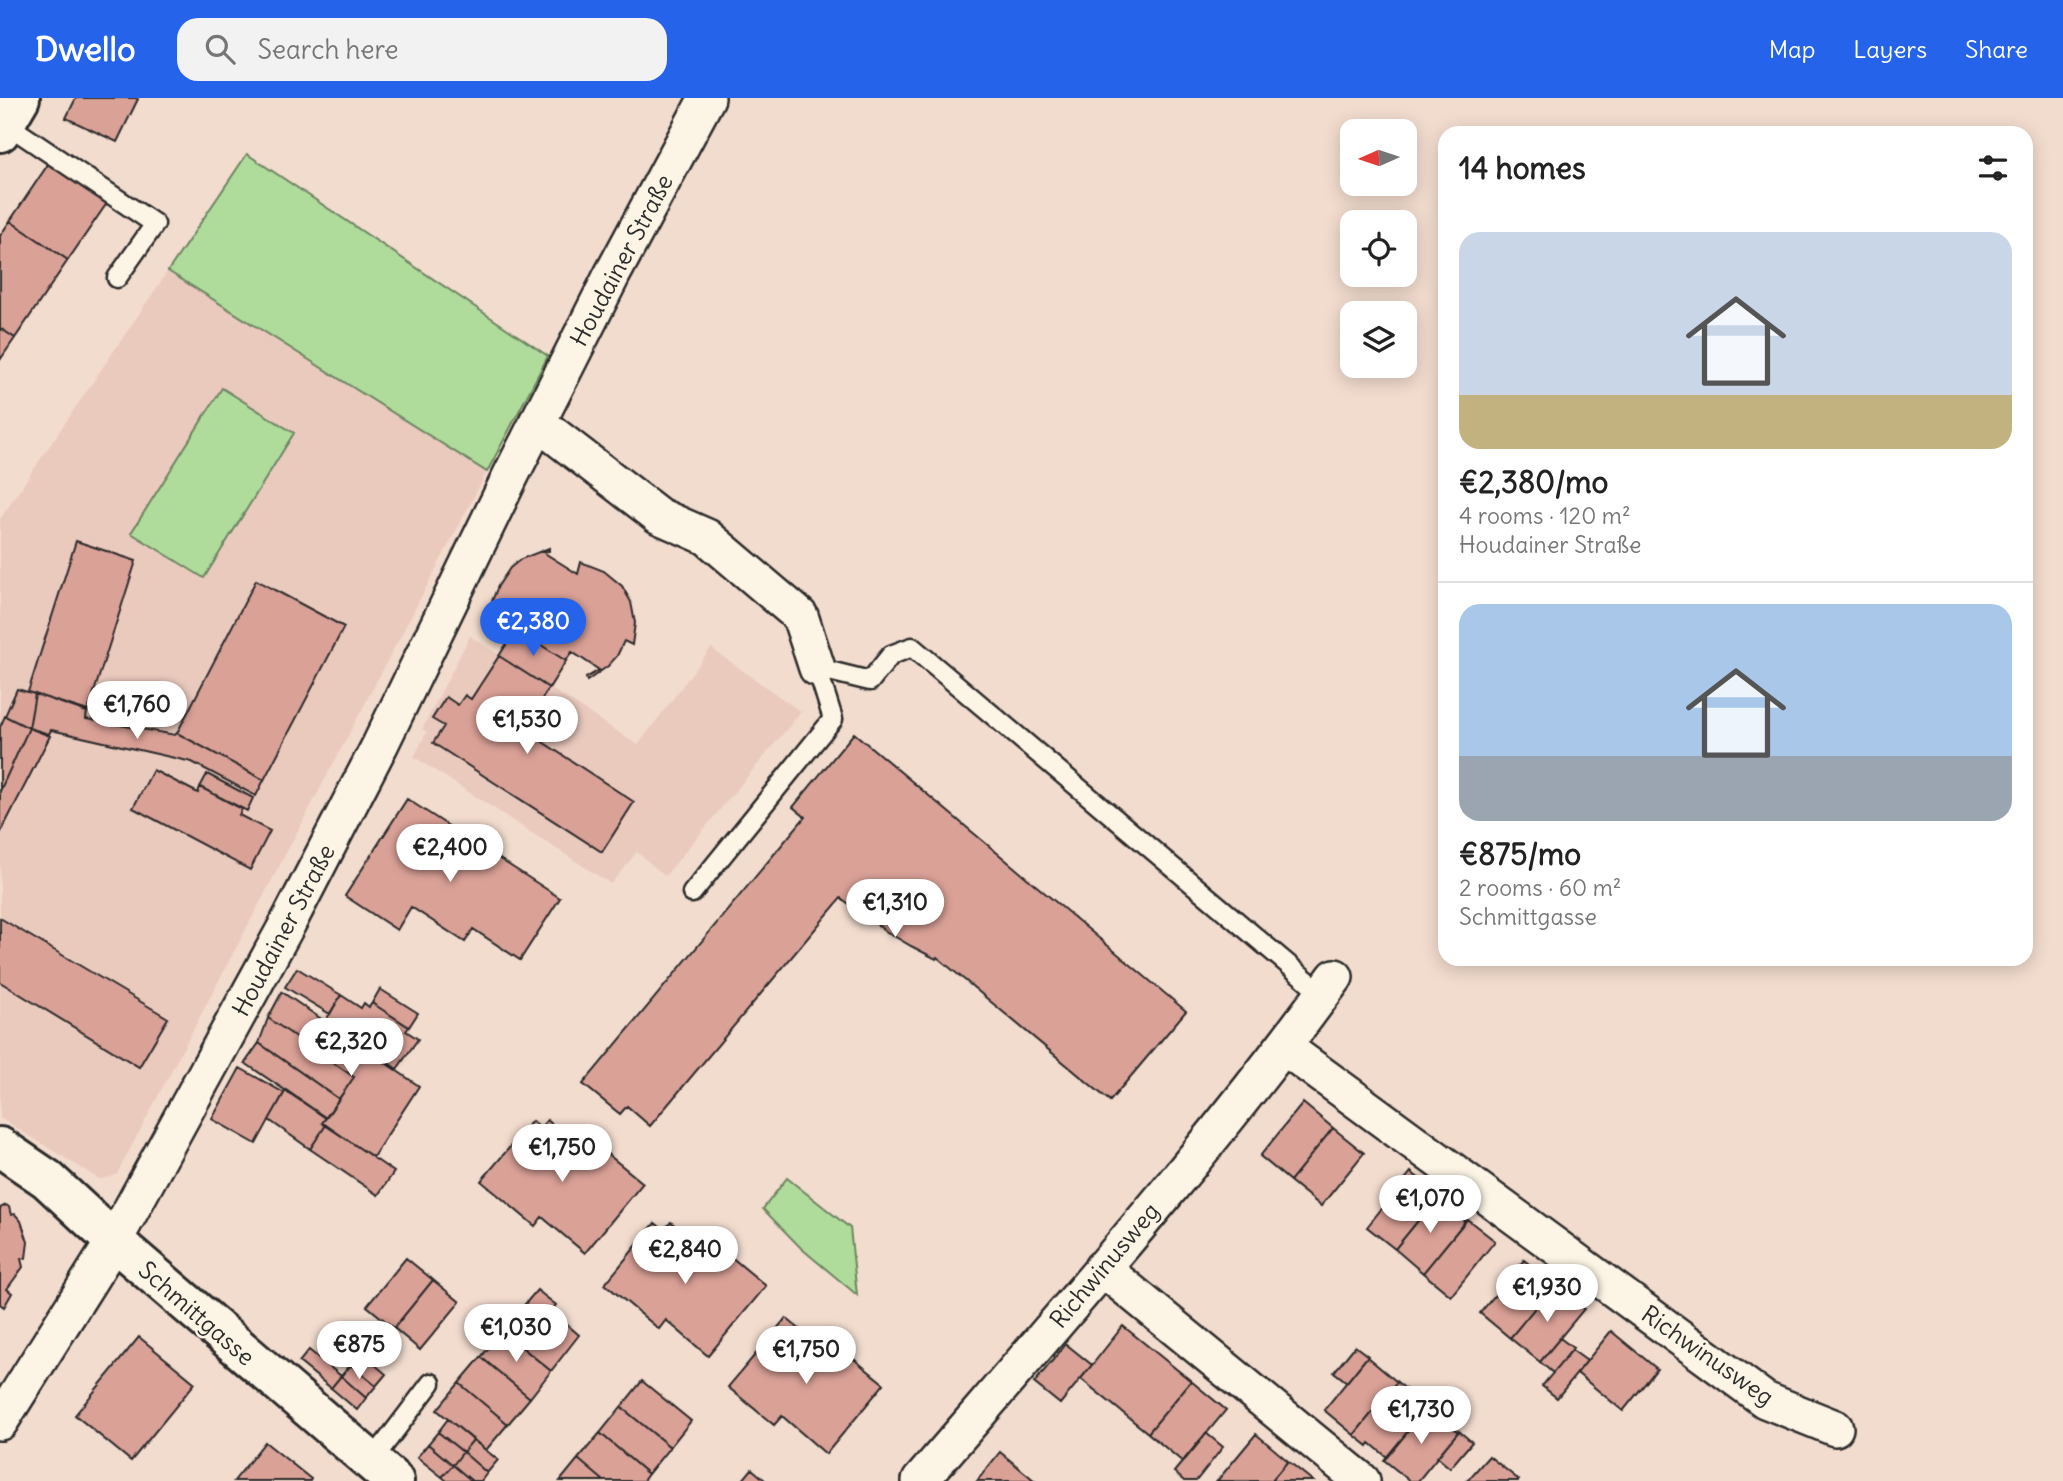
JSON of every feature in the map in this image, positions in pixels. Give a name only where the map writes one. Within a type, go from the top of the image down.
[{"type":"main road","name":"Schmittgasse","points":[[0,1147],[47,1179],[114,1241],[383,1472]]},
{"type":"street","name":"Houdainer Straße","points":[[0,1422],[114,1241],[288,923],[380,745],[537,422],[707,98]]},
{"type":"street","points":[[537,422],[659,516],[707,537],[800,616],[817,668]]},
{"type":"street","name":"Richwinusweg","points":[[920,1481],[1102,1268],[1284,1047],[1329,985]]},
{"type":"street","name":"Richwinusweg","points":[[1284,1047],[1765,1400],[1835,1428]]},
{"type":"street","points":[[1102,1268],[1362,1481]]},
{"type":"lane","points":[[8,118],[155,224],[117,278]]},
{"type":"lane","points":[[817,668],[870,681],[891,655],[912,647],[1329,985]]},
{"type":"lane","points":[[692,893],[833,719],[817,668]]},
{"type":"lane","points":[[383,1472],[431,1382]]},
{"type":"shaded area","points":[[168,271],[487,472],[117,1174],[99,1179],[0,1118],[0,519]]},
{"type":"shaded area","points":[[470,636],[638,745],[711,648],[801,712],[665,876],[637,852],[611,884],[414,757],[427,732],[422,729]]},
{"type":"green space","points":[[247,154],[548,356],[487,472],[168,271]]},
{"type":"green space","points":[[222,388],[294,433],[204,578],[131,533]]},
{"type":"green space","points":[[787,1178],[850,1228],[857,1295],[802,1249],[763,1209]]},
{"type":"building","points":[[76,98],[138,99],[117,142],[66,118]]},
{"type":"building","points":[[49,163],[107,203],[68,260],[10,221]]},
{"type":"building","points":[[10,221],[68,260],[15,338],[0,328],[0,236]]},
{"type":"building","points":[[0,328],[15,338],[0,360]]},
{"type":"building","points":[[76,541],[136,561],[88,711],[28,692]]},
{"type":"building","points":[[549,548],[549,551],[543,552],[578,574],[581,562],[604,571],[622,586],[631,602],[635,623],[632,645],[624,641],[617,656],[608,666],[587,681],[586,678],[599,670],[572,652],[566,661],[516,629],[522,620],[492,601],[510,568],[521,559]]},
{"type":"building","points":[[256,580],[344,627],[264,780],[177,733]]},
{"type":"building","points":[[516,629],[566,661],[549,688],[499,656]]},
{"type":"building","points":[[499,656],[549,688],[523,729],[634,802],[602,852],[433,743],[444,726],[432,719],[446,697],[458,705],[465,695],[471,699]]},
{"type":"building","points":[[17,689],[35,694],[29,728],[5,716]]},
{"type":"building","points":[[35,694],[87,712],[86,719],[175,735],[177,733],[264,780],[256,796],[192,762],[51,730],[49,734],[29,728]]},
{"type":"building","points":[[5,716],[29,728],[0,791],[0,727]]},
{"type":"building","points":[[29,728],[50,736],[0,834],[0,791]]},
{"type":"building","points":[[854,733],[1186,1011],[1110,1101],[937,957],[936,959],[887,932],[841,898],[650,1126],[627,1106],[620,1114],[583,1084],[805,817],[793,807]]},
{"type":"building","points":[[153,770],[198,793],[200,787],[242,809],[239,815],[270,831],[250,870],[133,808]]},
{"type":"building","points":[[207,774],[253,798],[247,811],[200,787]]},
{"type":"building","points":[[407,799],[560,898],[520,960],[473,929],[465,942],[411,907],[397,930],[345,896]]},
{"type":"building","points":[[0,918],[168,1018],[139,1067],[0,982]]},
{"type":"building","points":[[297,968],[341,995],[330,1014],[285,987]]},
{"type":"building","points":[[380,989],[418,1013],[409,1027],[372,1003]]},
{"type":"building","points":[[282,992],[419,1086],[373,1157],[322,1123],[354,1077],[268,1018]]},
{"type":"building","points":[[341,995],[361,1008],[364,1003],[369,1007],[372,1003],[409,1027],[406,1031],[418,1039],[397,1069],[326,1020]]},
{"type":"building","points":[[268,1018],[354,1077],[339,1099],[259,1043]]},
{"type":"building","points":[[259,1043],[339,1099],[326,1118],[245,1063]]},
{"type":"building","points":[[240,1068],[284,1093],[256,1144],[212,1119]]},
{"type":"building","points":[[286,1090],[326,1118],[322,1123],[326,1125],[310,1149],[269,1120]]},
{"type":"building","points":[[1303,1103],[1333,1128],[1290,1181],[1260,1156]]},
{"type":"building","points":[[547,1120],[593,1157],[600,1148],[643,1183],[585,1253],[542,1217],[535,1226],[481,1181],[532,1121],[540,1128]]},
{"type":"building","points":[[326,1125],[394,1172],[378,1195],[310,1149]]},
{"type":"building","points":[[1333,1128],[1364,1153],[1321,1206],[1290,1181]]},
{"type":"building","points":[[1411,1172],[1439,1195],[1395,1249],[1367,1227]]},
{"type":"building","points":[[1439,1195],[1452,1205],[1449,1209],[1465,1222],[1423,1273],[1395,1249]]},
{"type":"building","points":[[6,1205],[11,1215],[15,1214],[21,1221],[28,1242],[26,1258],[21,1259],[23,1267],[7,1289],[12,1293],[4,1307],[0,1304],[0,1208]]},
{"type":"building","points":[[1467,1219],[1495,1241],[1451,1296],[1423,1273]]},
{"type":"building","points":[[671,1222],[716,1260],[724,1251],[766,1286],[708,1356],[666,1320],[659,1329],[605,1284],[655,1223],[664,1230]]},
{"type":"building","points":[[406,1258],[433,1280],[394,1328],[367,1306]]},
{"type":"building","points":[[1524,1260],[1554,1285],[1510,1338],[1480,1313]]},
{"type":"building","points":[[433,1280],[460,1302],[420,1350],[394,1328]]},
{"type":"building","points":[[1554,1285],[1584,1309],[1540,1362],[1510,1338]]},
{"type":"building","points":[[537,1290],[556,1305],[551,1311],[579,1335],[551,1371],[502,1331]]},
{"type":"building","points":[[786,1318],[837,1360],[844,1351],[884,1384],[826,1454],[782,1416],[774,1425],[728,1387]]},
{"type":"building","points":[[1123,1326],[1191,1381],[1148,1433],[1081,1379]]},
{"type":"building","points":[[502,1331],[551,1371],[530,1398],[481,1357]]},
{"type":"building","points":[[1611,1331],[1657,1369],[1623,1411],[1577,1373]]},
{"type":"building","points":[[139,1337],[195,1383],[131,1461],[75,1415]]},
{"type":"building","points":[[1560,1338],[1573,1348],[1553,1373],[1540,1362]]},
{"type":"building","points":[[1066,1344],[1092,1365],[1060,1404],[1034,1383]]},
{"type":"building","points":[[1355,1346],[1368,1356],[1347,1382],[1334,1372]]},
{"type":"building","points":[[309,1350],[341,1376],[331,1388],[299,1362]]},
{"type":"building","points":[[1572,1350],[1587,1361],[1557,1398],[1542,1386]]},
{"type":"building","points":[[361,1353],[386,1374],[376,1386],[351,1365]]},
{"type":"building","points":[[481,1357],[530,1398],[508,1424],[459,1383]]},
{"type":"building","points":[[1367,1357],[1397,1382],[1354,1435],[1324,1410]]},
{"type":"building","points":[[351,1365],[376,1386],[366,1398],[341,1376]]},
{"type":"building","points":[[341,1376],[366,1398],[357,1410],[331,1388]]},
{"type":"building","points":[[642,1381],[691,1421],[670,1447],[621,1407]]},
{"type":"building","points":[[1191,1381],[1226,1410],[1183,1462],[1148,1433]]},
{"type":"building","points":[[1397,1382],[1428,1407],[1387,1457],[1370,1443],[1368,1446],[1354,1435]]},
{"type":"building","points":[[459,1383],[508,1424],[486,1450],[437,1410]]},
{"type":"building","points":[[621,1407],[670,1447],[648,1474],[600,1433]]},
{"type":"building","points":[[1428,1407],[1458,1432],[1418,1481],[1410,1481],[1384,1460]]},
{"type":"building","points":[[448,1419],[473,1440],[463,1452],[438,1432]]},
{"type":"building","points":[[1459,1431],[1472,1442],[1450,1468],[1437,1457]]},
{"type":"building","points":[[438,1432],[463,1452],[453,1465],[428,1444]]},
{"type":"building","points":[[600,1433],[648,1474],[643,1481],[604,1481],[578,1459]]},
{"type":"building","points":[[1206,1433],[1223,1447],[1196,1481],[1184,1481],[1174,1472]]},
{"type":"building","points":[[1256,1434],[1288,1461],[1271,1481],[1217,1481]]},
{"type":"building","points":[[473,1440],[498,1460],[487,1473],[463,1452]]},
{"type":"building","points":[[265,1442],[311,1479],[310,1481],[234,1481]]},
{"type":"building","points":[[428,1444],[453,1465],[442,1477],[417,1457]]},
{"type":"building","points":[[463,1452],[487,1473],[481,1481],[472,1481],[453,1465]]},
{"type":"building","points":[[1000,1452],[1035,1481],[977,1481]]},
{"type":"building","points":[[1489,1456],[1519,1480],[1467,1481]]},
{"type":"building","points":[[578,1459],[604,1481],[560,1481]]},
{"type":"building","points":[[1288,1461],[1313,1481],[1271,1481]]},
{"type":"building","points":[[453,1465],[472,1481],[447,1481],[442,1477]]},
{"type":"building","points":[[752,1469],[766,1481],[742,1481]]}]
